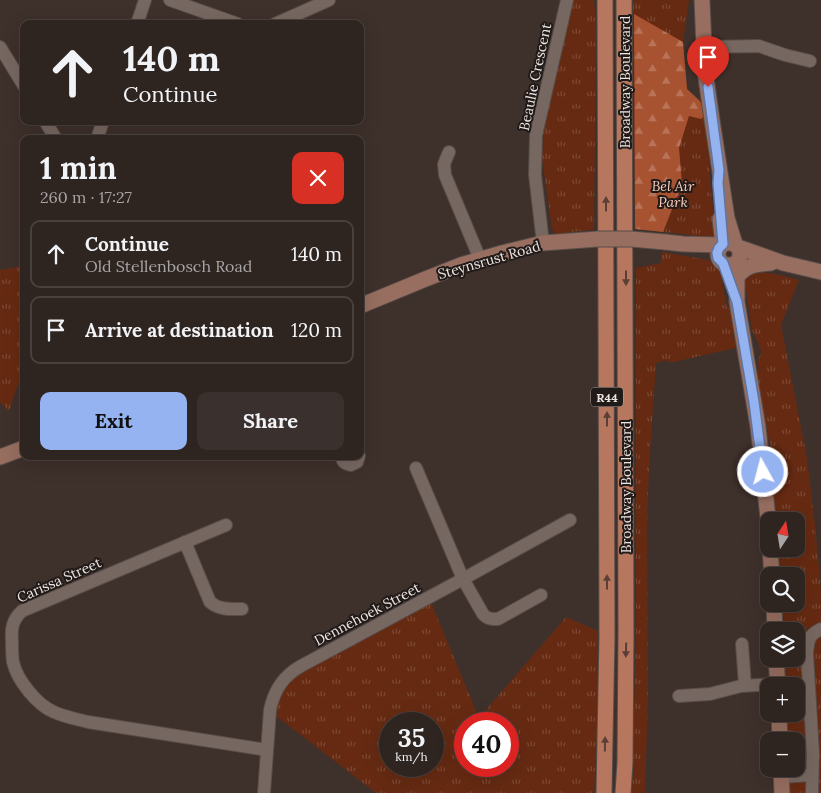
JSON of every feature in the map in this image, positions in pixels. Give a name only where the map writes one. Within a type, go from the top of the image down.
[{"type":"main road","name":"Broadway Boulevard","points":[[604,793],[607,636],[605,0]]},
{"type":"main road","name":"Broadway Boulevard","points":[[623,793],[626,630],[624,0]]},
{"type":"street","points":[[138,20],[145,0]]},
{"type":"street","points":[[170,0],[227,20]]},
{"type":"street","points":[[284,20],[329,0]]},
{"type":"street","name":"Beaulie Crescent","points":[[551,242],[535,175],[536,135],[567,0]]},
{"type":"street","points":[[702,0],[705,71],[724,194],[730,216],[738,232],[744,243],[755,254]]},
{"type":"street","points":[[704,47],[759,46],[810,61]]},
{"type":"street","points":[[0,47],[20,80]]},
{"type":"street","points":[[449,152],[444,164],[445,175],[480,259]]},
{"type":"street","points":[[719,170],[718,183],[758,427],[767,512]]},
{"type":"street","points":[[724,194],[729,253],[736,278],[737,302]]},
{"type":"street","name":"Steynsrust Road","points":[[364,304],[480,259],[551,242],[598,239],[632,239],[665,242],[729,253],[755,254],[777,263]]},
{"type":"street","points":[[729,253],[758,261],[821,272]]},
{"type":"street","points":[[736,278],[750,266],[777,263]]},
{"type":"street","points":[[0,457],[20,450]]},
{"type":"street","points":[[342,460],[344,463],[351,465],[358,460]]},
{"type":"street","points":[[416,468],[463,579],[483,614],[491,619],[498,619],[541,595]]},
{"type":"street","name":"Dennehoek Street","points":[[264,793],[272,701],[278,686],[288,674],[570,520]]},
{"type":"street","name":"Carissa Street","points":[[226,525],[22,611],[14,620],[11,632],[13,661],[18,676],[29,691],[51,712],[65,717],[267,750]]},
{"type":"street","points":[[185,542],[210,602],[214,606],[223,609],[242,609]]},
{"type":"street","points":[[812,793],[813,754],[807,654],[810,638],[814,632],[821,629]]},
{"type":"street","points":[[742,644],[745,685]]},
{"type":"street","points":[[679,696],[710,694],[745,685],[760,685]]},
{"type":"street","points":[[805,775],[812,775]]},
{"type":"street","points":[[781,777],[782,793]]},
{"type":"green space","points":[[573,0],[594,0],[596,24],[594,230],[568,232],[568,235],[563,235],[557,234],[552,228],[542,159],[543,133]]},
{"type":"green space","name":"Bel Air Park","points":[[633,0],[689,0],[683,42],[687,89],[700,101],[706,114],[711,192],[716,231],[715,235],[710,238],[635,229]]},
{"type":"green space","name":"Bel Air Park","points":[[634,14],[683,42],[687,89],[700,101],[706,114],[701,119],[689,116],[679,148],[682,184],[663,232],[635,229]]},
{"type":"green space","points":[[662,252],[708,260],[720,270],[727,308],[730,308],[736,348],[669,363],[668,360],[656,363],[647,529],[648,699],[645,793],[632,793],[636,630],[636,268],[661,263]]},
{"type":"green space","points":[[20,267],[20,379],[9,411],[0,402],[0,270]]},
{"type":"green space","points":[[751,272],[775,274],[799,280],[781,325],[807,458],[821,591],[821,793],[788,793],[787,777],[805,777],[805,732],[785,732],[784,722],[805,722],[805,677],[782,677],[782,667],[805,667],[805,622],[780,622],[779,612],[805,612],[805,567],[777,567],[776,558],[805,558],[805,512],[774,512],[768,433],[756,371],[759,370],[758,362],[761,352],[752,330],[745,282]]},
{"type":"green space","points":[[430,600],[477,712],[454,712],[454,777],[519,777],[519,712],[484,712],[566,617],[598,631],[597,739],[594,793],[376,793],[276,716],[277,701],[291,677]]},
{"type":"route","points":[[708,87],[719,170],[718,183],[723,244],[717,253],[718,258],[723,263],[737,302],[758,427],[763,472]]}]
